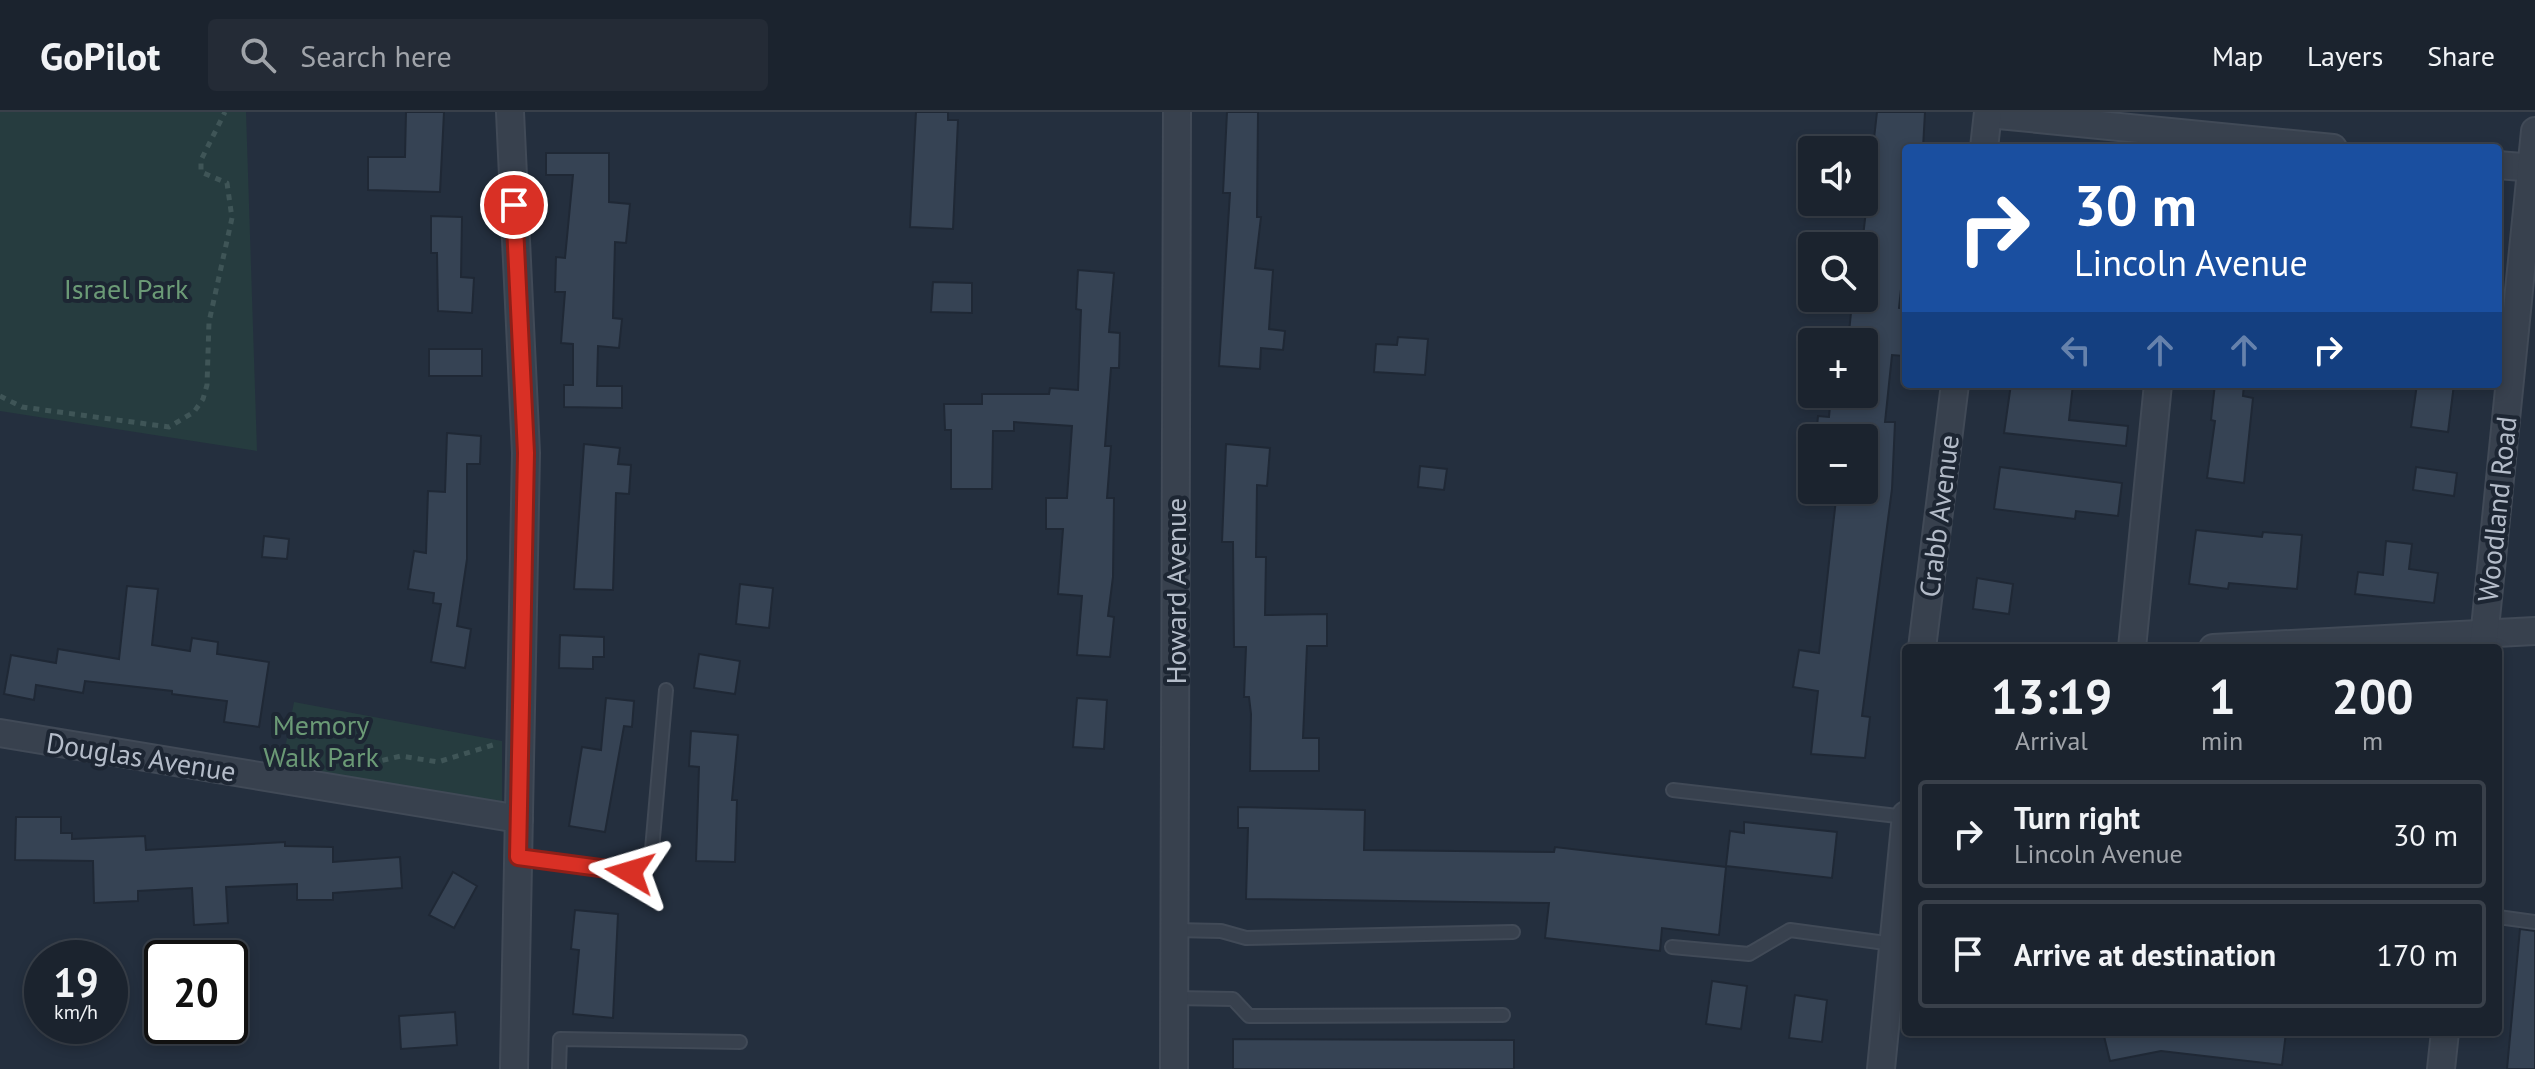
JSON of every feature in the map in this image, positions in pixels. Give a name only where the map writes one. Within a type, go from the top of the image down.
[{"type":"street","points":[[510,112],[526,453],[514,1069]]},
{"type":"street","name":"Howard Avenue","points":[[1174,1069],[1177,112]]},
{"type":"street","points":[[1984,144],[1988,113],[2185,122],[2310,144]]},
{"type":"street","name":"Woodland Road","points":[[2483,640],[2535,131]]},
{"type":"street","points":[[2502,165],[2533,168]]},
{"type":"street","name":"Crabb Avenue","points":[[1922,644],[1954,388]]},
{"type":"street","points":[[2132,644],[2158,388]]},
{"type":"street","points":[[2348,644],[2483,640],[2535,631]]},
{"type":"street","name":"Douglas Avenue","points":[[0,733],[519,819]]},
{"type":"street","points":[[1881,1069],[1902,855]]},
{"type":"street","points":[[2441,1069],[2445,1036]]},
{"type":"lane","points":[[518,857],[630,872],[641,870],[651,861],[666,690]]},
{"type":"lane","points":[[1673,790],[1902,816]]},
{"type":"lane","points":[[2502,918],[2535,922]]},
{"type":"lane","points":[[1175,930],[1221,931],[1246,938],[1513,932]]},
{"type":"lane","points":[[1672,947],[1749,954],[1790,930],[1893,944]]},
{"type":"lane","points":[[1174,998],[1233,999],[1249,1016],[1503,1015]]},
{"type":"lane","points":[[559,1069],[560,1039],[740,1042]]},
{"type":"path","points":[[0,396],[22,407],[169,427],[194,412],[203,399],[207,385],[209,322],[232,218],[227,183],[201,172],[201,160],[225,112]]},
{"type":"path","points":[[357,766],[401,756],[438,762],[501,743]]},
{"type":"green space","name":"Israel Park","points":[[0,112],[246,112],[257,451],[0,411]]},
{"type":"green space","name":"Memory Walk Park","points":[[294,702],[502,741],[502,804],[281,769]]},
{"type":"building","points":[[406,112],[444,112],[440,192],[368,190],[368,157],[405,157]]},
{"type":"building","points":[[916,112],[948,112],[948,120],[958,120],[953,229],[910,227]]},
{"type":"building","points":[[1227,112],[1258,112],[1257,217],[1261,217],[1255,268],[1273,270],[1269,329],[1285,331],[1283,350],[1261,348],[1260,369],[1219,366],[1230,193],[1223,193]]},
{"type":"building","points":[[1877,112],[1925,112],[1923,144],[1902,144],[1902,280],[1899,308],[1902,308],[1902,356],[1892,355],[1885,422],[1895,422],[1892,489],[1862,716],[1870,717],[1865,758],[1811,754],[1818,691],[1793,687],[1799,650],[1819,653],[1835,504],[1878,504],[1878,424],[1817,424],[1818,416],[1829,417],[1830,408],[1878,408],[1878,328],[1849,328],[1851,312],[1878,312],[1878,232],[1864,232],[1865,216],[1878,216],[1878,136],[1874,136]]},
{"type":"building","points":[[546,153],[609,153],[609,202],[630,204],[626,243],[615,242],[613,318],[622,319],[619,348],[598,346],[597,386],[622,386],[622,408],[564,407],[564,385],[573,385],[573,344],[561,343],[565,292],[555,292],[556,257],[565,258],[573,175],[546,175]]},
{"type":"building","points":[[431,216],[462,217],[461,277],[474,278],[472,313],[438,311],[437,253],[431,253]]},
{"type":"building","points":[[1078,270],[1114,273],[1109,332],[1120,333],[1119,368],[1111,368],[1105,446],[1111,446],[1107,498],[1114,498],[1113,577],[1108,616],[1114,617],[1110,657],[1077,655],[1082,596],[1058,594],[1063,529],[1046,529],[1046,498],[1067,498],[1072,426],[1014,422],[1014,431],[993,431],[992,489],[951,489],[951,430],[945,430],[944,404],[982,404],[982,394],[1049,394],[1050,388],[1078,390],[1081,310],[1076,309]]},
{"type":"building","points":[[933,282],[972,283],[972,313],[931,312]]},
{"type":"building","points":[[1398,337],[1428,339],[1425,375],[1374,372],[1376,344],[1397,345]]},
{"type":"building","points":[[429,349],[482,349],[482,376],[429,376]]},
{"type":"building","points":[[2010,388],[2073,388],[2069,420],[2128,426],[2126,446],[2004,433]]},
{"type":"building","points":[[2215,388],[2244,388],[2243,396],[2253,398],[2244,483],[2207,478],[2215,421],[2211,420]]},
{"type":"building","points":[[2416,388],[2454,388],[2448,432],[2411,427]]},
{"type":"building","points":[[447,433],[481,436],[480,464],[467,464],[467,559],[457,626],[471,629],[465,668],[431,662],[441,604],[433,603],[434,593],[408,589],[414,551],[426,553],[428,491],[445,492]]},
{"type":"building","points":[[584,444],[620,448],[618,464],[631,465],[629,494],[616,493],[613,590],[574,589]]},
{"type":"building","points":[[1226,444],[1270,448],[1267,486],[1257,485],[1256,557],[1266,557],[1265,615],[1327,614],[1327,646],[1307,646],[1303,738],[1319,738],[1319,771],[1250,771],[1251,714],[1249,697],[1244,697],[1246,647],[1234,647],[1233,542],[1222,542]]},
{"type":"building","points":[[1420,466],[1447,469],[1444,490],[1418,487]]},
{"type":"building","points":[[2000,467],[2122,483],[2118,516],[2076,511],[2075,519],[1994,509]]},
{"type":"building","points":[[2416,467],[2457,473],[2454,496],[2413,490]]},
{"type":"building","points":[[2196,530],[2262,537],[2263,532],[2302,535],[2297,589],[2229,583],[2228,589],[2189,584]]},
{"type":"building","points":[[264,536],[289,539],[287,559],[262,557]]},
{"type":"building","points":[[2386,541],[2412,544],[2409,569],[2438,573],[2434,603],[2355,594],[2358,572],[2383,575]]},
{"type":"building","points":[[1977,578],[2013,584],[2009,614],[1973,609]]},
{"type":"building","points":[[740,584],[773,588],[769,628],[736,624]]},
{"type":"building","points":[[127,586],[158,589],[152,645],[190,651],[192,638],[218,642],[217,654],[269,662],[259,727],[224,722],[227,701],[172,694],[172,691],[85,681],[83,693],[36,685],[34,700],[4,694],[11,655],[56,663],[58,649],[119,659]]},
{"type":"building","points":[[560,635],[604,637],[604,657],[593,657],[593,669],[559,668]]},
{"type":"building","points":[[699,654],[740,661],[735,694],[694,688]]},
{"type":"building","points":[[606,698],[634,701],[632,727],[624,726],[605,832],[569,826],[582,747],[601,750]]},
{"type":"building","points":[[1077,698],[1107,700],[1104,749],[1073,747]]},
{"type":"building","points":[[691,731],[738,735],[732,800],[737,800],[735,862],[696,861],[699,767],[689,766]]},
{"type":"building","points":[[1238,807],[1365,810],[1364,850],[1554,852],[1555,847],[1726,867],[1719,935],[1662,928],[1660,951],[1545,938],[1549,903],[1246,899],[1248,828],[1238,828]]},
{"type":"building","points":[[16,817],[61,817],[61,833],[72,833],[72,839],[145,836],[146,850],[285,842],[285,846],[333,847],[333,862],[400,857],[402,888],[333,893],[333,900],[297,900],[297,884],[226,887],[228,923],[194,925],[192,888],[138,891],[138,901],[94,903],[93,861],[15,860]]},
{"type":"building","points":[[1744,822],[1837,832],[1832,878],[1726,866],[1730,831],[1744,833]]},
{"type":"building","points":[[453,872],[477,886],[454,928],[429,915]]},
{"type":"building","points":[[575,910],[618,914],[613,1018],[573,1014],[579,950],[571,949]]},
{"type":"building","points":[[2520,929],[2535,931],[2535,1069],[2507,1069]]},
{"type":"building","points":[[1712,981],[1747,986],[1741,1029],[1706,1024]]},
{"type":"building","points":[[1795,995],[1827,1000],[1822,1042],[1789,1038]]},
{"type":"building","points":[[455,1012],[457,1045],[401,1049],[399,1016]]},
{"type":"building","points":[[2104,1036],[2286,1036],[2282,1065],[2161,1051],[2110,1061]]},
{"type":"building","points":[[1233,1039],[1514,1040],[1514,1069],[1233,1069]]},
{"type":"route","points":[[514,205],[526,453],[518,857],[630,872]]}]
